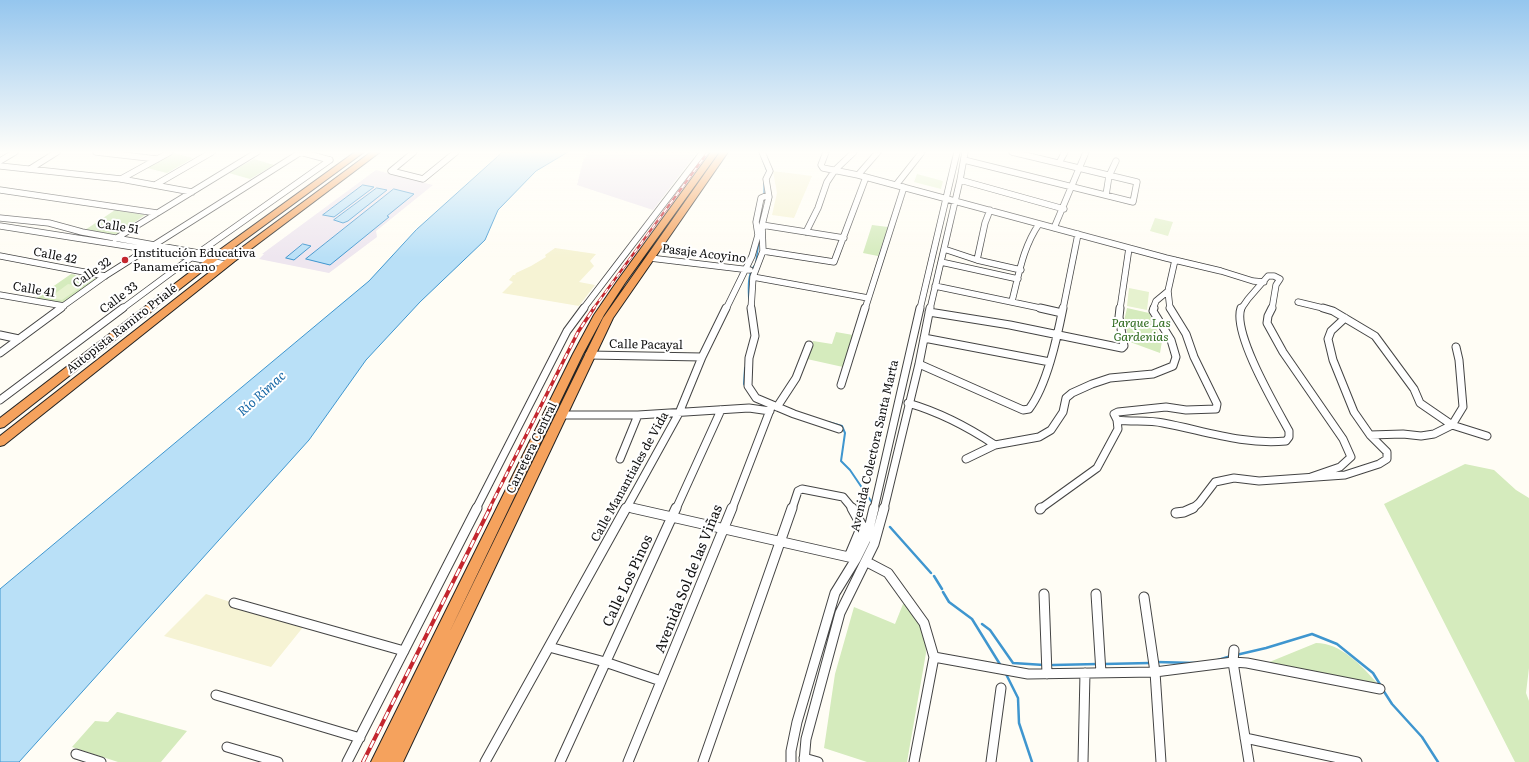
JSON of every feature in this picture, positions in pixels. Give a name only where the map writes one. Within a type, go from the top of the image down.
[{"type":"highway","name":"Autopista Ramiro Prialé","points":[[0,424],[214,258],[311,188]]},
{"type":"highway","name":"Autopista Ramiro Prialé","points":[[0,442],[229,262],[328,188]]},
{"type":"highway","name":"Carretera Central","points":[[379,762],[595,322],[621,282],[675,207],[685,188]]},
{"type":"highway","name":"Carretera Central","points":[[395,762],[608,318],[699,188]]},
{"type":"street","points":[[169,188],[192,192]]},
{"type":"street","points":[[108,243],[199,188]]},
{"type":"street","name":"Calle 32","points":[[0,353],[105,276],[244,188]]},
{"type":"street","name":"Calle 33","points":[[0,400],[200,252],[291,188]]},
{"type":"street","points":[[347,762],[567,331],[629,247],[679,188]]},
{"type":"street","points":[[767,188],[768,195],[762,225],[763,251],[755,274],[751,292],[755,336],[749,358],[748,386],[756,398],[773,408],[839,429]]},
{"type":"street","points":[[806,232],[818,208],[825,188]]},
{"type":"street","points":[[763,251],[834,262],[862,188]]},
{"type":"street","points":[[841,385],[904,188]]},
{"type":"street","points":[[906,188],[1253,281],[1264,282]]},
{"type":"street","name":"Avenida Colectora Santa Marta","points":[[791,762],[791,751],[797,722],[835,593],[853,558],[867,537],[948,188]]},
{"type":"street","name":"Avenida Colectora Santa Marta","points":[[804,760],[806,739],[840,613],[845,600],[874,547],[878,533],[908,403],[919,364],[929,312],[958,188]]},
{"type":"street","points":[[987,188],[1064,209]]},
{"type":"street","points":[[1054,228],[1064,209],[1072,188],[1133,202],[1136,188]]},
{"type":"street","points":[[1106,195],[1107,188]]},
{"type":"street","points":[[0,190],[157,213]]},
{"type":"street","name":"Calle Manantiales de Vida","points":[[485,762],[679,413],[702,357],[752,256],[758,234],[756,222],[761,198],[768,195]]},
{"type":"street","points":[[663,205],[675,207]]},
{"type":"street","points":[[977,260],[985,223],[990,210]]},
{"type":"street","name":"Calle 51","points":[[0,218],[49,223],[82,232],[200,252],[229,262]]},
{"type":"street","points":[[1012,301],[1033,231],[1039,224]]},
{"type":"street","points":[[762,225],[844,238]]},
{"type":"street","name":"Calle 51","points":[[0,226],[193,258],[214,258],[229,262]]},
{"type":"street","points":[[919,364],[1023,410],[1029,408],[1032,405],[1050,362],[1058,335],[1069,273],[1078,234]]},
{"type":"street","points":[[929,312],[1010,325],[1119,348],[1124,346],[1119,317],[1129,248]]},
{"type":"street","points":[[944,249],[977,260],[1021,270]]},
{"type":"street","name":"Calle 42","points":[[0,256],[105,276]]},
{"type":"street","name":"Pasaje Acoyino","points":[[650,258],[746,270],[755,274],[868,298]]},
{"type":"street","points":[[1040,509],[1096,468],[1118,429],[1117,420],[1114,414],[1118,412],[1166,407],[1186,410],[1216,409],[1217,404],[1194,357],[1186,334],[1170,309],[1168,291],[1175,260]]},
{"type":"street","points":[[941,262],[1018,278]]},
{"type":"street","points":[[1117,420],[1162,423],[1256,443],[1286,441],[1289,437],[1289,431],[1239,328],[1239,315],[1243,306],[1250,295],[1264,282],[1268,276],[1271,275],[1280,280],[1276,285],[1272,310],[1268,316],[1267,323],[1272,334],[1315,401],[1343,439],[1351,457],[1340,467],[1311,477]]},
{"type":"street","points":[[935,286],[1012,301],[1062,313]]},
{"type":"street","points":[[966,459],[995,445],[1039,437],[1052,430],[1063,412],[1066,398],[1072,393],[1092,384],[1110,378],[1153,374],[1173,366],[1176,357],[1171,340],[1153,311],[1156,301],[1168,291]]},
{"type":"street","name":"Calle 41","points":[[0,295],[64,306]]},
{"type":"street","points":[[1298,302],[1333,311],[1375,336],[1414,389],[1420,403],[1452,425],[1487,436]]},
{"type":"street","points":[[1176,513],[1186,513],[1197,508],[1215,482],[1234,478],[1259,481],[1345,475],[1379,464],[1387,459],[1387,452],[1370,435],[1354,412],[1333,360],[1328,339],[1331,331],[1345,318]]},
{"type":"street","points":[[0,335],[19,339]]},
{"type":"street","points":[[924,338],[1050,362]]},
{"type":"street","name":"Avenida Sol de las Viñas","points":[[628,762],[773,408],[797,378],[805,361],[809,345]]},
{"type":"street","points":[[1370,435],[1434,434],[1452,425],[1463,407],[1456,347]]},
{"type":"street","name":"Calle Pacayal","points":[[589,355],[702,357]]},
{"type":"street","points":[[908,403],[920,406],[979,434],[995,445]]},
{"type":"street","points":[[561,415],[638,415],[749,408],[773,408]]},
{"type":"street","name":"Calle Los Pinos","points":[[560,762],[721,410]]},
{"type":"street","points":[[620,459],[638,415]]},
{"type":"street","points":[[627,508],[672,517],[781,542],[853,558],[862,526],[856,511],[843,498],[802,489],[798,491],[781,542],[703,762]]},
{"type":"street","points":[[866,562],[888,573],[924,623],[934,657],[914,762]]},
{"type":"street","points":[[1044,594],[1047,674]]},
{"type":"street","points":[[1096,594],[1101,673]]},
{"type":"street","points":[[1144,597],[1155,672],[1161,762]]},
{"type":"street","points":[[234,603],[404,651]]},
{"type":"street","points":[[549,647],[605,662],[661,681]]},
{"type":"street","points":[[1234,650],[1233,662],[1248,762]]},
{"type":"street","points":[[934,657],[1028,674],[1155,672],[1233,662],[1247,663],[1380,689]]},
{"type":"street","points":[[1083,762],[1085,673]]},
{"type":"street","points":[[991,762],[1001,688]]},
{"type":"street","points":[[216,695],[360,738]]},
{"type":"street","points":[[1245,738],[1357,762]]},
{"type":"street","points":[[227,747],[278,762]]},
{"type":"street","points":[[76,754],[101,762]]},
{"type":"street","points":[[804,760],[818,762]]},
{"type":"shaded area","points":[[352,188],[430,188],[376,231],[377,237],[329,273],[259,259],[264,254],[262,254]]},
{"type":"shaded area","points":[[585,188],[670,188],[653,210]]},
{"type":"shaded area","points":[[776,188],[807,188],[794,218],[772,215],[777,193]]},
{"type":"shaded area","points":[[555,248],[596,254],[590,261],[594,266],[579,282],[595,285],[579,306],[502,293],[513,282],[509,280],[513,275],[546,257],[545,255]]},
{"type":"shaded area","points":[[206,594],[304,626],[271,667],[164,636]]},
{"type":"green space","points":[[115,210],[145,215],[116,235],[85,230]]},
{"type":"green space","points":[[1155,218],[1173,222],[1168,236],[1150,231]]},
{"type":"green space","points":[[872,225],[888,227],[878,256],[863,253]]},
{"type":"green space","points":[[71,274],[98,279],[63,304],[35,299]]},
{"type":"green space","points":[[68,284],[82,286],[62,300],[49,298]]},
{"type":"green space","points":[[1129,288],[1149,292],[1147,310],[1127,306]]},
{"type":"green space","name":"Parque Las Gardenias","points":[[1127,308],[1149,313],[1162,341],[1160,353],[1130,342],[1124,321]]},
{"type":"green space","points":[[836,332],[853,335],[843,367],[807,359],[813,341],[832,344]]},
{"type":"green space","points":[[1465,464],[1494,470],[1516,490],[1529,498],[1529,668],[1526,693],[1529,701],[1529,762],[1515,762],[1384,504]]},
{"type":"green space","points":[[903,604],[914,607],[925,629],[926,653],[907,762],[867,762],[824,748],[835,674],[854,607],[895,624]]},
{"type":"green space","points":[[1316,643],[1325,644],[1342,651],[1358,663],[1377,683],[1267,663]]},
{"type":"green space","points":[[117,712],[187,731],[161,762],[118,762],[72,747],[95,721],[108,722]]},
{"type":"water","points":[[360,188],[373,188],[334,217],[323,215]]},
{"type":"water","points":[[377,188],[387,190],[348,221],[343,223],[334,220]]},
{"type":"water","name":"Río Rímac","points":[[463,188],[520,188],[498,210],[485,240],[420,302],[366,360],[309,440],[19,762],[0,762],[0,589],[369,281],[416,230]]},
{"type":"water","points":[[394,189],[414,194],[387,216],[389,217],[330,265],[306,259]]},
{"type":"water","points":[[303,244],[311,246],[294,260],[286,258]]},
{"type":"waterway","points":[[764,188],[764,194]]},
{"type":"waterway","points":[[756,262],[759,241]]},
{"type":"waterway","points":[[749,306],[749,280],[751,270],[754,266]]},
{"type":"waterway","points":[[745,368],[744,384],[746,387]]},
{"type":"waterway","points":[[828,422],[842,426],[845,433],[841,461],[850,470],[873,504]]},
{"type":"waterway","points":[[890,527],[931,573]]},
{"type":"waterway","points":[[934,576],[942,589]]},
{"type":"waterway","points":[[943,592],[949,602],[972,619],[1001,666]]},
{"type":"waterway","points":[[982,624],[990,630],[1013,663],[1044,665]]},
{"type":"waterway","points":[[1236,655],[1266,648],[1312,634],[1337,644],[1373,673],[1381,686]]},
{"type":"waterway","points":[[1218,660],[1231,656]]},
{"type":"waterway","points":[[1156,662],[1196,663]]},
{"type":"waterway","points":[[1104,664],[1150,663]]},
{"type":"waterway","points":[[1053,665],[1098,664]]},
{"type":"waterway","points":[[1006,674],[1018,698],[1019,723],[1032,762]]},
{"type":"waterway","points":[[1383,690],[1392,704],[1422,737],[1438,762]]},
{"type":"railway","points":[[593,309],[682,188]]},
{"type":"railway","points":[[489,509],[578,332],[594,308]]},
{"type":"railway","points":[[363,762],[490,508]]},
{"type":"place","name":"Institución Educativa Panamericano","points":[[125,260]]}]
